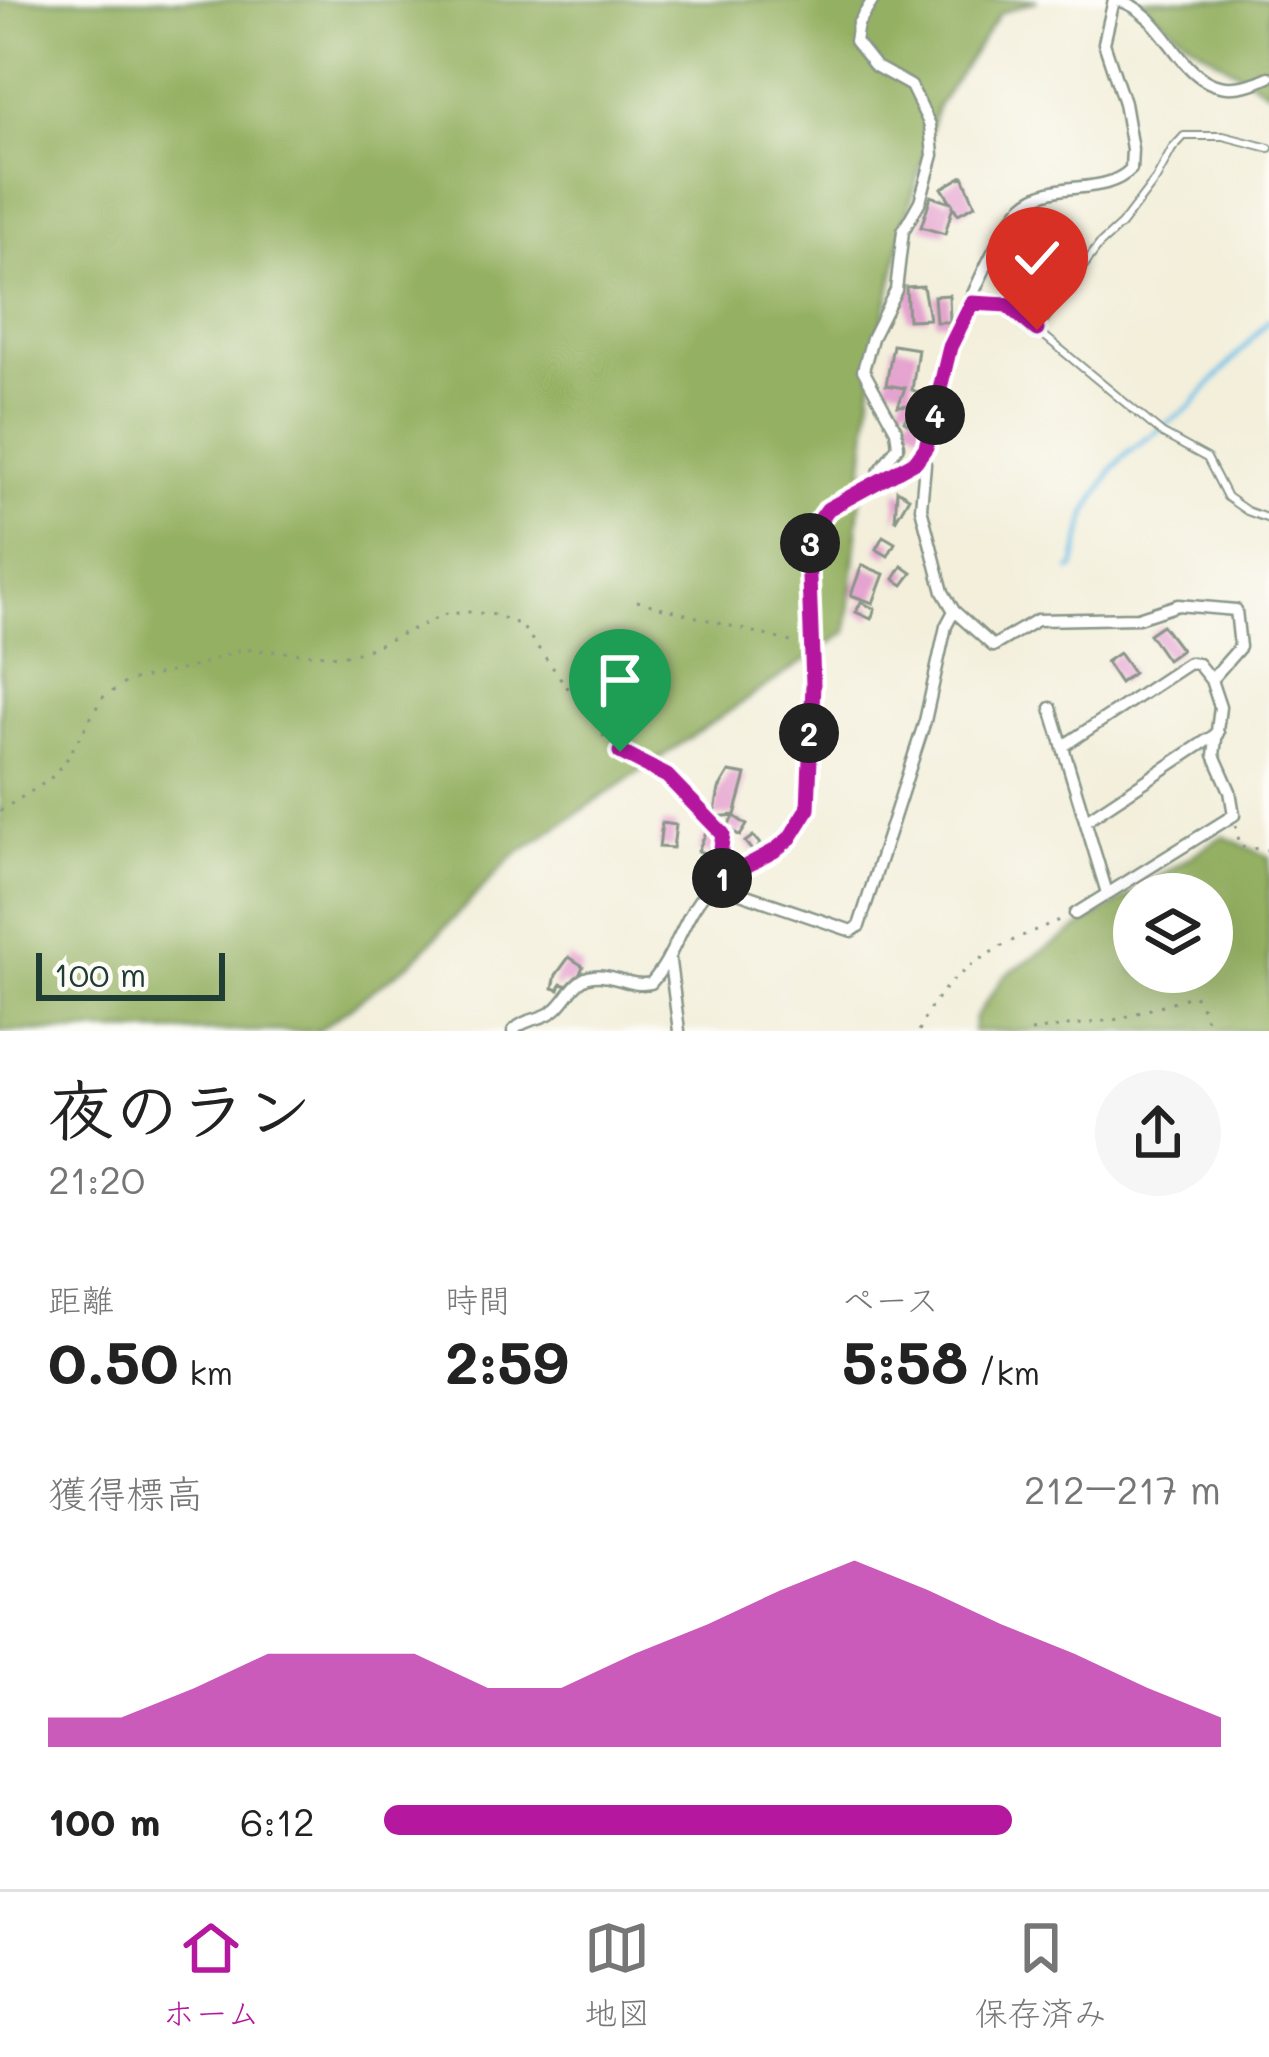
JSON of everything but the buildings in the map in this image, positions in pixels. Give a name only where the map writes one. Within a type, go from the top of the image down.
[{"type":"street","points":[[873,0],[858,24],[855,41],[875,66],[911,86],[930,124],[933,155],[920,201],[903,231],[896,290],[862,370],[896,430],[898,446],[878,472],[878,481]]},
{"type":"street","points":[[513,1031],[524,1020],[553,1012],[584,978],[646,985],[670,959],[704,894],[790,838],[808,809],[812,647],[808,551],[814,528],[828,509],[921,454],[950,347],[1013,217],[1043,191],[1119,181],[1131,169],[1124,103],[1104,43],[1115,0],[1134,4],[1149,15],[1183,64],[1198,76],[1220,85],[1247,85],[1269,76]]},
{"type":"street","points":[[921,454],[925,464],[921,508],[943,592],[954,610],[993,646],[1036,620],[1138,617],[1178,605],[1235,610],[1240,647],[1211,680]]},
{"type":"street","points":[[715,883],[852,931],[860,926],[925,721],[946,626],[954,610]]},
{"type":"street","points":[[1063,746],[1189,663],[1198,664],[1211,680],[1220,707],[1214,755],[1230,790],[1234,814],[1075,914]]},
{"type":"street","points":[[1051,709],[1107,893]]},
{"type":"street","points":[[1085,820],[1218,733]]},
{"type":"street","points":[[670,959],[679,1031]]},
{"type":"lane","points":[[1037,330],[1099,245],[1156,179],[1184,136],[1223,136],[1269,148]]},
{"type":"lane","points":[[972,303],[1007,305],[1162,434],[1207,458],[1228,497],[1269,519]]},
{"type":"lane","points":[[698,808],[724,838],[715,883]]},
{"type":"path","points":[[637,601],[812,647]]},
{"type":"path","points":[[0,811],[50,781],[102,698],[128,681],[190,668],[242,649],[341,656],[366,650],[446,614],[470,612],[521,625],[606,739],[640,764],[667,776],[698,808]]},
{"type":"path","points":[[1234,814],[1240,848],[1269,850]]},
{"type":"path","points":[[919,1031],[931,1004],[980,958],[1075,914]]},
{"type":"path","points":[[1031,1031],[1119,1019],[1194,995],[1208,1031]]},
{"type":"green space","points":[[0,0],[1038,0],[1000,13],[937,107],[874,364],[847,632],[511,858],[414,960],[318,1031],[0,1031]]},
{"type":"green space","points":[[1138,0],[1269,0],[1269,92],[1193,44]]},
{"type":"green space","points":[[1223,836],[1269,857],[1269,1031],[973,1031],[975,1018],[1005,975],[1113,906],[1113,993],[1233,993],[1233,873],[1165,873]]},
{"type":"waterway","points":[[1070,570],[1087,512],[1112,470],[1126,454],[1190,407],[1269,320]]},
{"type":"route","points":[[620,752],[667,776],[723,834],[716,882],[790,838],[808,809],[810,789],[813,684],[808,551],[814,528],[828,509],[916,461],[926,447],[950,347],[972,303],[1007,305],[1037,330]]}]
